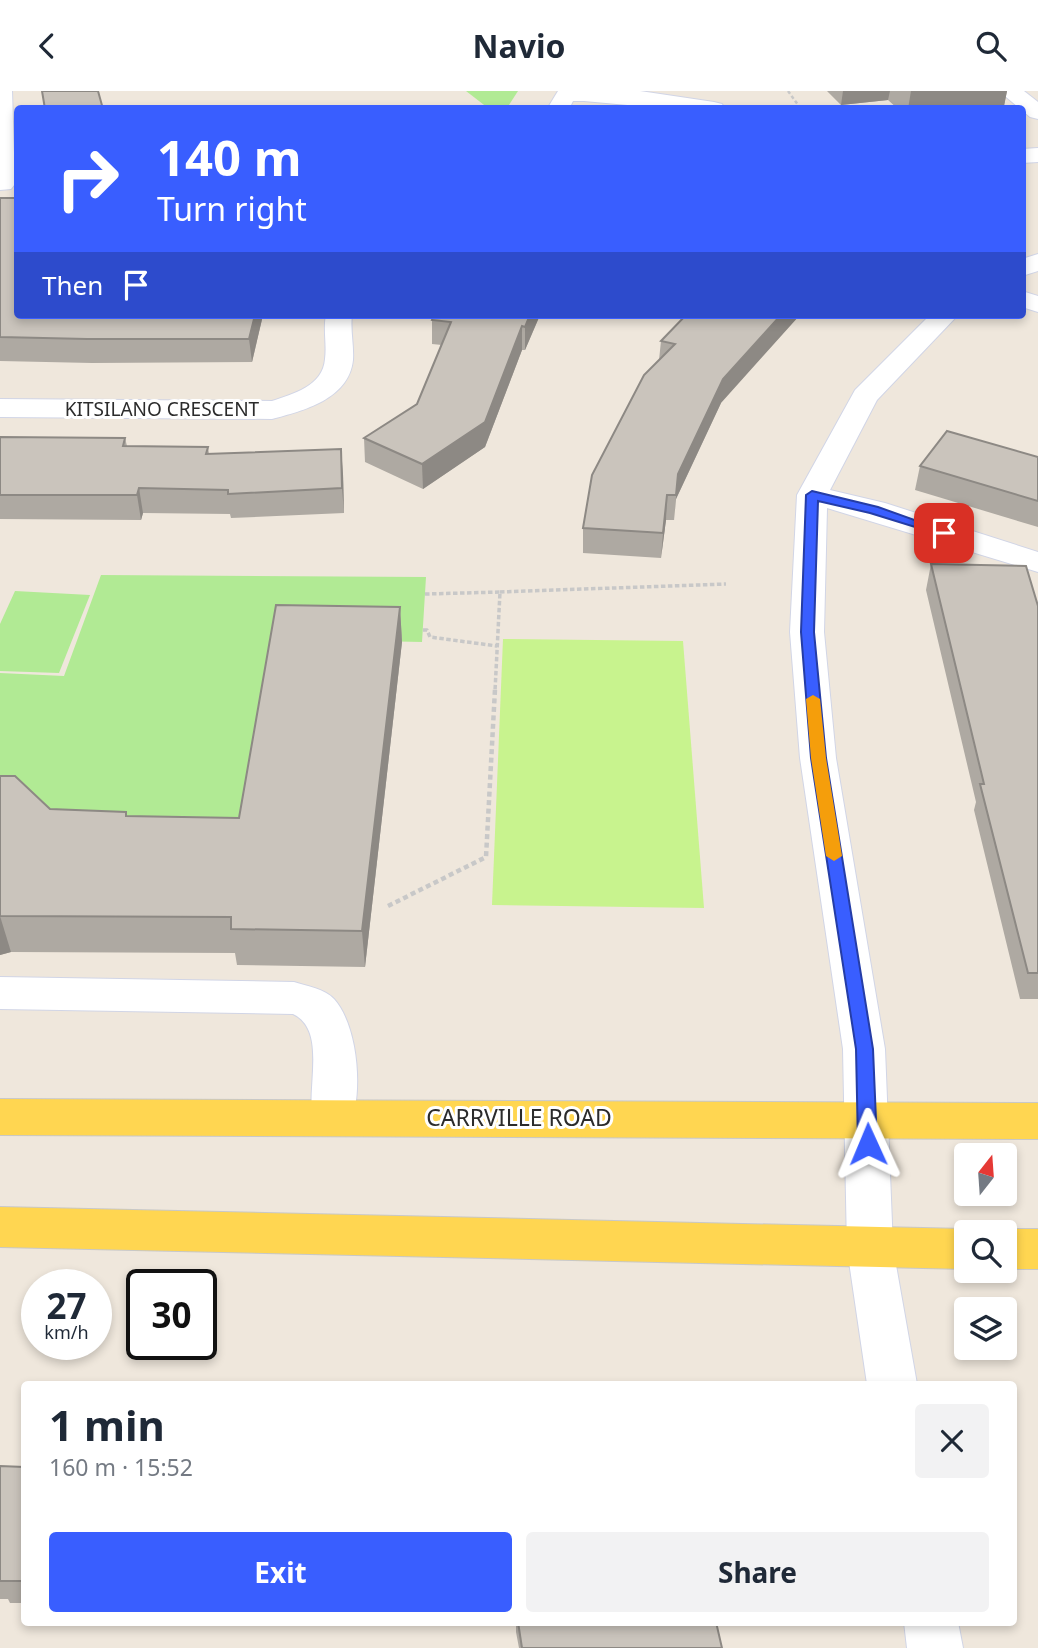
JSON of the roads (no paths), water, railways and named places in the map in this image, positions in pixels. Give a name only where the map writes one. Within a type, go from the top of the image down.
[{"type":"main road","name":"CARRVILLE ROAD","points":[[0,1117],[867,1118],[1038,1121]]},
{"type":"main road","points":[[0,1227],[954,1249]]},
{"type":"main road","points":[[1017,1249],[1038,1249]]},
{"type":"street","points":[[1,91],[7,184]]},
{"type":"street","points":[[560,105],[566,95],[587,91],[690,105]]},
{"type":"street","points":[[1010,91],[1038,112]]},
{"type":"street","name":"KITSILANO CRESCENT","points":[[0,408],[272,410],[310,398],[332,378],[339,362],[335,333],[338,319]]},
{"type":"street","points":[[892,1381],[870,1248],[864,1049],[818,758],[807,632],[812,495],[865,396],[941,319]]},
{"type":"street","points":[[812,495],[874,510],[1038,562]]},
{"type":"street","points":[[0,993],[295,998],[318,1009],[329,1024],[335,1074],[332,1118]]},
{"type":"street","points":[[932,1626],[935,1648]]}]
